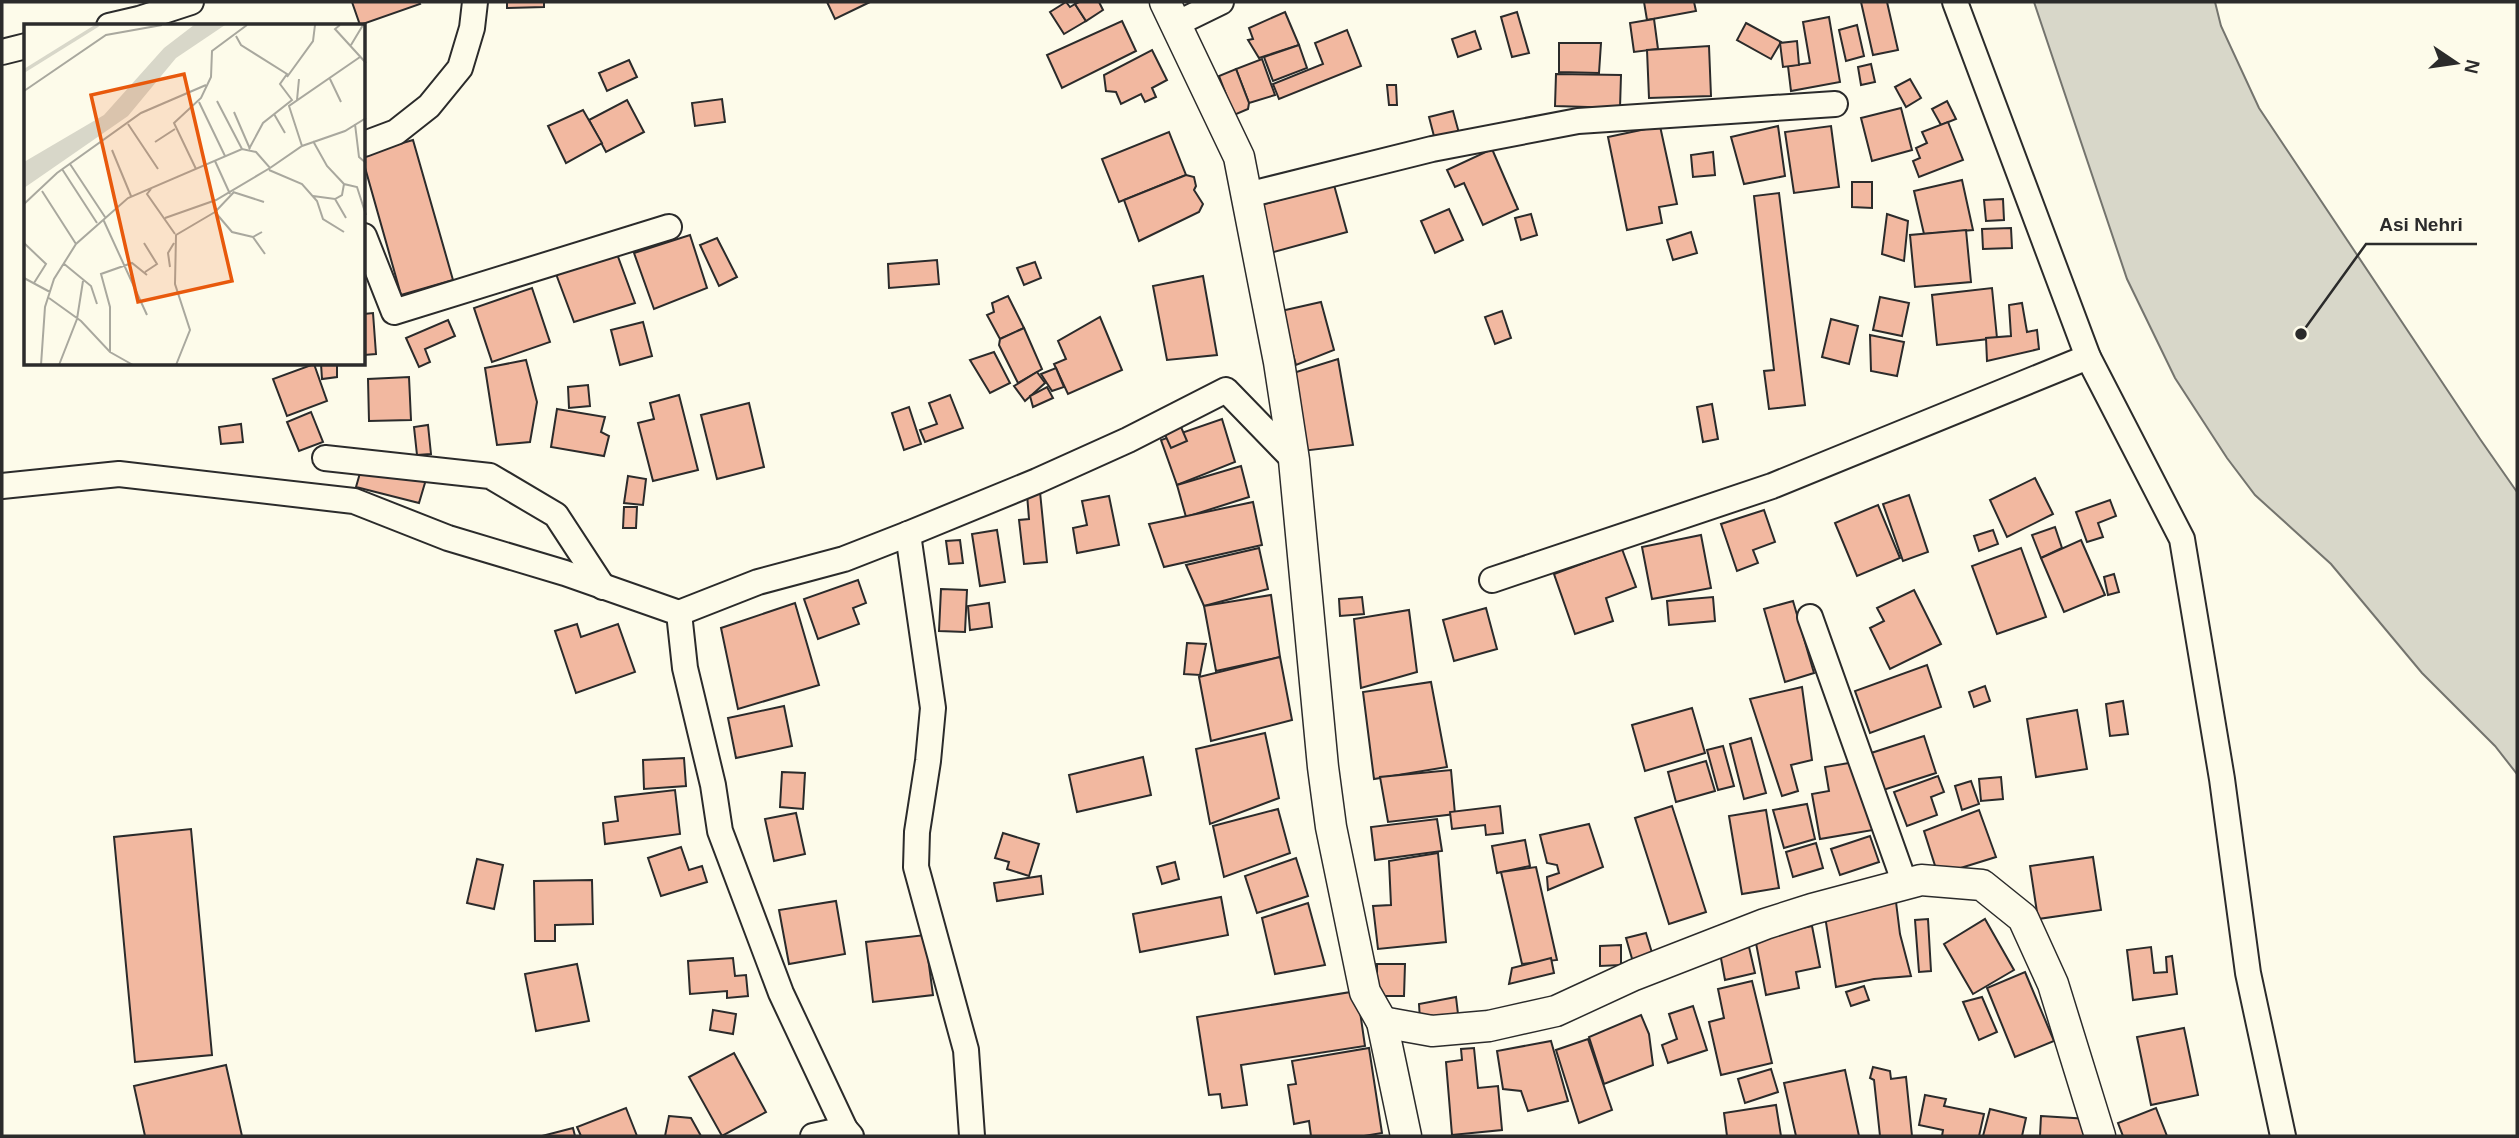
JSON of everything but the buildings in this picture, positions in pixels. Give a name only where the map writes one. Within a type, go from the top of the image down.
[{"type":"street","points":[[118,24],[191,2]]},
{"type":"street","points":[[366,143],[396,132],[429,106],[460,68],[472,28],[475,2]]},
{"type":"street","points":[[1221,2],[1170,13],[1239,157],[1247,195],[1279,362],[1294,460],[1323,767],[1330,815],[1365,992],[1382,1022],[1406,1136]]},
{"type":"street","points":[[1955,2],[2088,357],[2182,539],[2222,779],[2248,973],[2283,1136]]},
{"type":"street","points":[[2,52],[24,46]]},
{"type":"street","points":[[1247,195],[1432,149],[1578,121],[1835,104]]},
{"type":"street","points":[[366,241],[394,312],[669,227]]},
{"type":"street","points":[[1492,580],[1772,486],[2088,357]]},
{"type":"street","points":[[2,486],[118,474],[354,501],[448,538],[565,573],[679,613],[758,582],[844,559],[908,534],[1128,440],[1226,390],[1294,460]]},
{"type":"street","points":[[326,457],[490,476],[556,515],[603,587]]},
{"type":"street","points":[[908,534],[933,708],[917,832],[916,867],[966,1050],[972,1136]]},
{"type":"street","points":[[679,613],[685,668],[713,785],[720,831],[781,993],[848,1133],[813,1136]]},
{"type":"street","points":[[1810,617],[1905,884]]},
{"type":"street","points":[[1382,1022],[1432,1031],[1489,1026],[1556,1011],[1634,975],[1765,924],[1922,880],[1982,885],[2023,918],[2053,984],[2100,1136]]},
{"type":"shaded area","points":[[2034,2],[2215,2],[2221,26],[2259,108],[2517,492],[2517,774],[2495,746],[2422,673],[2331,564],[2255,495],[2227,458],[2175,378],[2127,279]]},
{"type":"place","name":"Asi Nehri","points":[[2301,334]]}]
